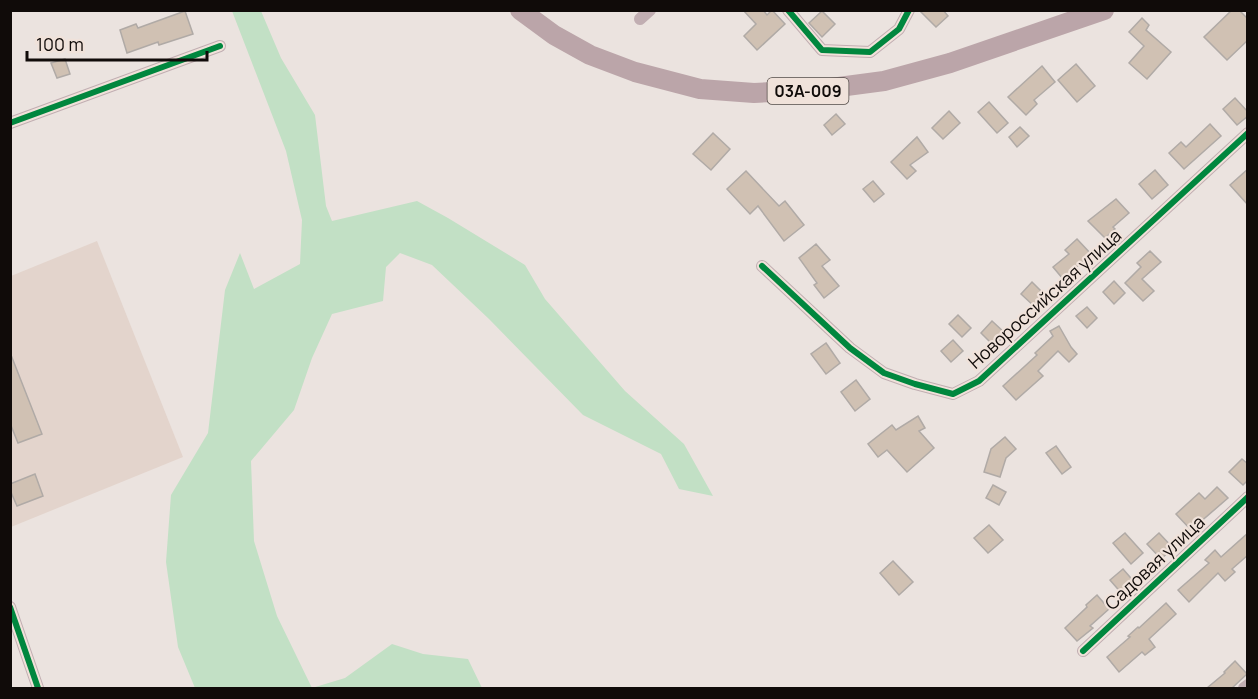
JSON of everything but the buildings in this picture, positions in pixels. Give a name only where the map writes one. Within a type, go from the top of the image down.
[{"type":"main road","name":"03А-009","points":[[520,10],[554,35],[590,55],[635,72],[700,89],[754,93],[816,90],[884,81],[950,63],[1104,10]]},
{"type":"street","points":[[788,10],[822,50],[870,52],[899,29],[909,10]]},
{"type":"street","points":[[10,123],[220,46]]},
{"type":"street","name":"Новороссийская улица","points":[[762,266],[850,348],[884,373],[953,394],[979,381],[1248,133]]},
{"type":"street","name":"Садовая улица","points":[[1083,651],[1248,497]]},
{"type":"street","points":[[10,607],[38,688]]},
{"type":"street","points":[[1244,688],[1248,685]]},
{"type":"shaded area","points":[[97,241],[183,457],[11,527],[11,276]]},
{"type":"green space","points":[[232,11],[261,11],[281,58],[315,115],[326,206],[332,221],[417,201],[525,265],[545,299],[625,391],[684,444],[713,496],[679,489],[661,454],[583,415],[489,319],[432,265],[400,253],[386,267],[383,301],[332,314],[312,358],[294,410],[251,461],[254,541],[277,616],[312,688],[195,688],[178,647],[166,562],[171,495],[208,433],[225,290],[240,253],[254,289],[300,264],[302,220],[286,151]]},
{"type":"green space","points":[[392,644],[423,654],[468,659],[482,688],[312,688],[345,678]]},
{"type":"cycle path","points":[[788,10],[822,50],[870,52],[899,29],[909,10]]},
{"type":"cycle path","points":[[10,123],[220,46]]},
{"type":"cycle path","points":[[762,266],[850,348],[884,373],[953,394],[979,381],[1248,133]]},
{"type":"cycle path","points":[[1083,651],[1248,497]]},
{"type":"cycle path","points":[[10,607],[38,688]]}]
